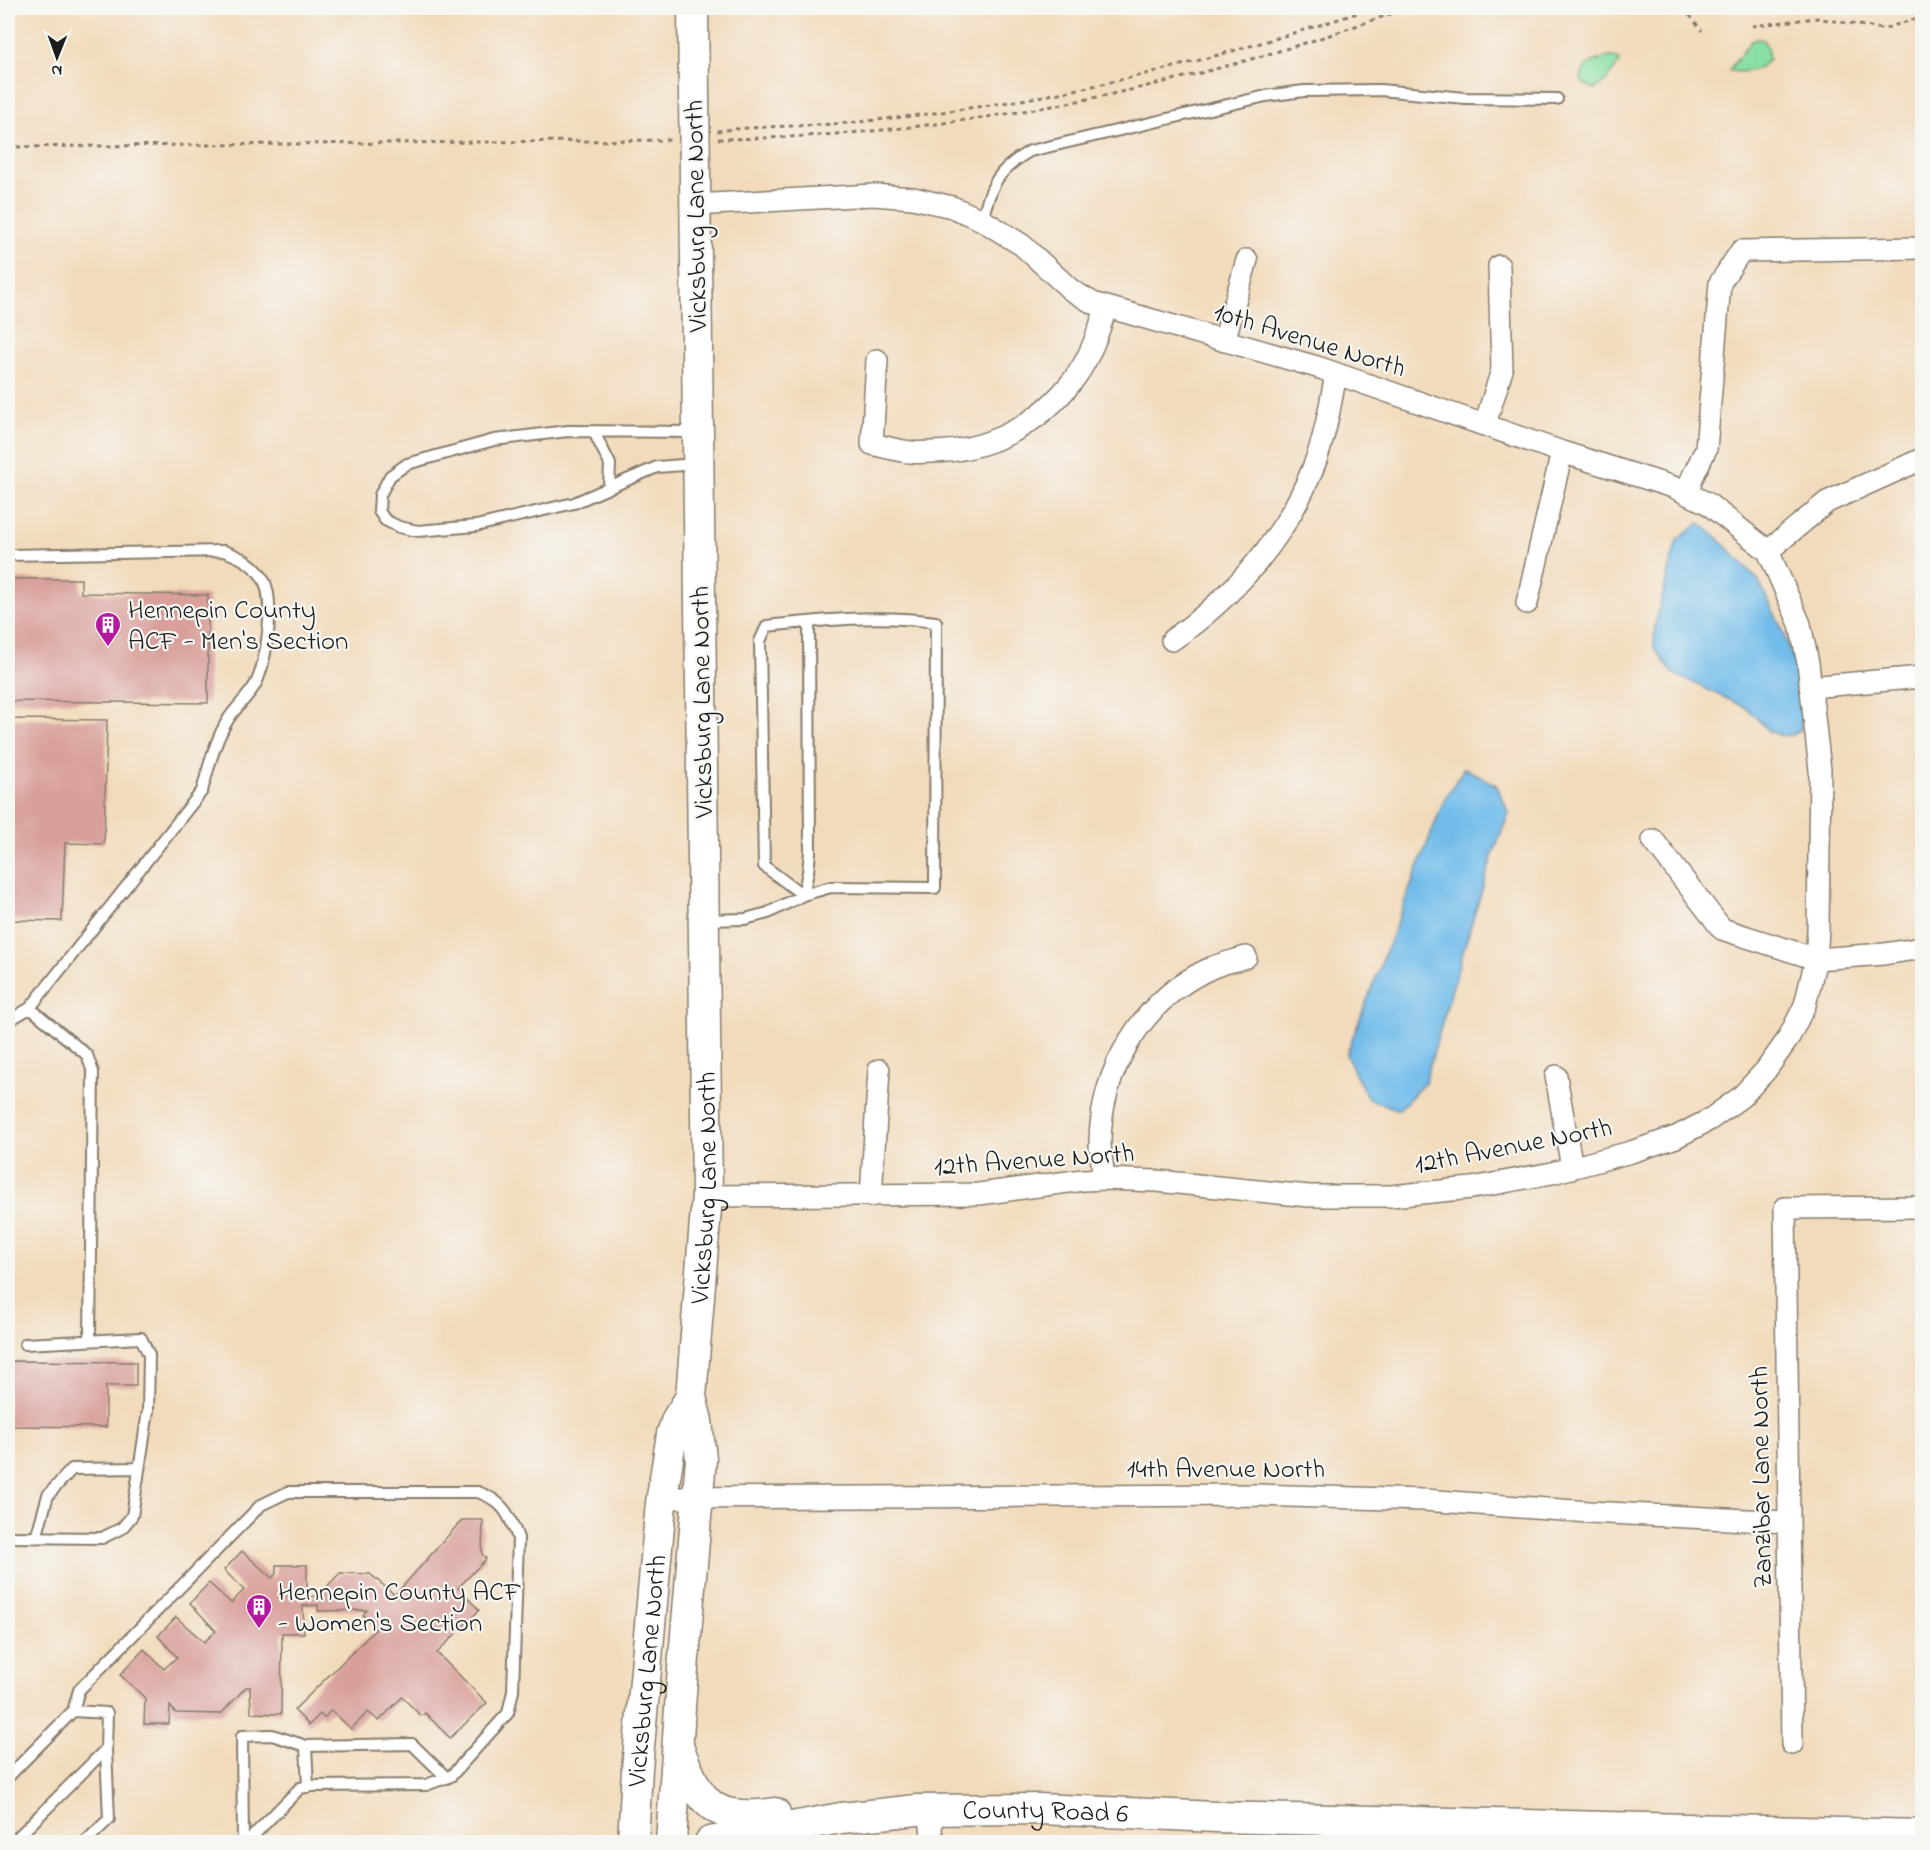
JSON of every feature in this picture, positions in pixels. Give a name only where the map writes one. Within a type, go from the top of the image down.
[{"type":"main road","name":"Vicksburg Lane North","points":[[671,1842],[701,1459],[698,1421],[691,1396],[707,1196],[693,8]]},
{"type":"main road","name":"Vicksburg Lane North","points":[[633,1842],[637,1769],[662,1498],[674,1427],[691,1396]]},
{"type":"main road","points":[[678,1746],[698,1791],[714,1808],[733,1816],[751,1816],[866,1800],[923,1810]]},
{"type":"main road","name":"County Road 6","points":[[710,1842],[841,1818],[923,1810],[1040,1809],[1708,1836],[1923,1834]]},
{"type":"street","name":"10th Avenue North","points":[[694,205],[873,195],[913,198],[952,207],[982,220],[1022,245],[1071,290],[1093,303],[1317,367],[1562,452],[1673,487],[1707,503],[1768,551],[1800,624],[1810,687]]},
{"type":"street","points":[[1689,495],[1690,480],[1706,449],[1720,283],[1741,251],[1923,248]]},
{"type":"street","points":[[1224,341],[1247,260]]},
{"type":"street","points":[[1485,424],[1502,370],[1499,266]]},
{"type":"street","points":[[877,360],[872,444],[910,453],[948,452],[986,445],[1020,429],[1050,406],[1076,378],[1094,345],[1106,308]]},
{"type":"street","points":[[1172,640],[1199,621],[1234,588],[1266,551],[1293,511],[1314,468],[1328,422],[1336,374]]},
{"type":"street","points":[[1527,603],[1562,452]]},
{"type":"street","points":[[1768,551],[1827,502],[1923,459]]},
{"type":"street","points":[[1810,687],[1923,677]]},
{"type":"street","name":"12th Avenue North","points":[[707,1196],[979,1194],[1104,1179],[1157,1181],[1309,1196],[1391,1196],[1472,1188],[1572,1168],[1676,1137],[1709,1120],[1741,1097],[1766,1070],[1788,1039],[1805,1005],[1816,959],[1820,770],[1810,687]]},
{"type":"street","points":[[1653,840],[1722,929],[1816,959],[1884,954],[1923,948]]},
{"type":"street","points":[[1104,1179],[1100,1143],[1104,1106],[1113,1072],[1130,1039],[1153,1010],[1180,986],[1211,968],[1246,957]]},
{"type":"street","points":[[871,1196],[879,1070]]},
{"type":"street","points":[[1556,1076],[1572,1168]]},
{"type":"street","name":"Zanzibar Lane North","points":[[1792,1744],[1785,1208],[1923,1207]]},
{"type":"street","name":"14th Avenue North","points":[[662,1498],[1258,1495],[1424,1500],[1589,1512],[1789,1521]]},
{"type":"street","points":[[923,1810],[932,1842]]},
{"type":"lane","points":[[982,220],[989,191],[997,177],[1011,162],[1030,151],[1266,96],[1331,89],[1380,90],[1465,98],[1557,99]]},
{"type":"lane","points":[[697,432],[568,431],[494,440],[407,464],[390,476],[380,495],[379,511],[385,520],[399,527],[418,531],[476,526],[574,503],[657,467],[698,463]]},
{"type":"lane","points":[[594,432],[610,464],[609,487]]},
{"type":"lane","points":[[8,555],[224,552],[238,556],[252,564],[264,579],[269,599],[266,653],[262,668],[255,685],[229,718],[217,742],[202,791],[30,1008],[8,1021]]},
{"type":"lane","points":[[703,920],[745,919],[768,913],[803,894],[831,887],[935,888],[936,622],[908,618],[848,618],[767,626],[760,641],[764,866],[803,894]]},
{"type":"lane","points":[[803,894],[810,852],[809,622]]},
{"type":"lane","points":[[30,1008],[87,1055],[93,1072],[90,1339]]},
{"type":"lane","points":[[8,1537],[102,1538],[122,1528],[132,1516],[147,1411],[149,1355],[141,1338],[25,1344]]},
{"type":"lane","points":[[36,1538],[48,1495],[72,1469],[139,1468]]},
{"type":"lane","points":[[8,1777],[73,1711],[79,1690],[261,1504],[288,1492],[478,1492],[494,1498],[509,1516],[518,1538],[513,1691],[508,1713],[447,1778],[426,1785],[300,1788],[245,1842]]},
{"type":"lane","points":[[73,1711],[107,1713],[109,1819],[85,1842]]},
{"type":"lane","points":[[245,1842],[242,1736],[272,1735],[306,1746],[412,1744],[447,1778]]},
{"type":"lane","points":[[306,1746],[308,1787]]},
{"type":"lane","points":[[13,1842],[106,1749]]},
{"type":"path","points":[[695,140],[718,130],[858,122],[1042,96],[1173,68],[1373,8]]},
{"type":"path","points":[[8,147],[695,140],[819,135],[942,122],[1064,104],[1184,77],[1305,43],[1409,8]]},
{"type":"path","points":[[1684,8],[1702,31]]},
{"type":"path","points":[[1752,26],[1816,18],[1883,29],[1923,17]]},
{"type":"green space","points":[[1763,40],[1769,59],[1761,66],[1751,70],[1730,71],[1751,41]]},
{"type":"green space","points":[[1611,57],[1618,58],[1620,62],[1607,79],[1595,89],[1584,84],[1581,79],[1587,65]]},
{"type":"water","points":[[1700,523],[1719,539],[1758,580],[1783,631],[1803,686],[1801,730],[1792,735],[1782,736],[1769,731],[1747,708],[1672,673],[1654,648],[1655,625],[1677,540]]},
{"type":"water","points":[[1464,768],[1496,785],[1509,813],[1493,854],[1425,1082],[1399,1110],[1368,1099],[1346,1055],[1444,800]]},
{"type":"building","name":"Hennepin County ACF - Men's Section","points":[[8,579],[81,579],[81,593],[208,595],[208,703],[8,701]]},
{"type":"building","name":"Hennepin County ACF - Men's Section","points":[[8,719],[107,720],[104,844],[65,843],[62,921],[8,920]]},
{"type":"building","points":[[8,1361],[136,1362],[136,1386],[106,1386],[106,1427],[8,1426]]},
{"type":"building","name":"Hennepin County ACF - Women's Section","points":[[462,1520],[483,1520],[482,1554],[486,1559],[458,1588],[479,1610],[437,1653],[487,1703],[450,1738],[425,1713],[421,1716],[402,1697],[379,1721],[368,1712],[351,1729],[331,1710],[324,1718],[320,1714],[309,1725],[294,1710],[377,1628],[363,1615],[367,1610],[318,1611],[318,1605],[303,1606],[304,1633],[282,1633],[281,1714],[251,1713],[250,1687],[246,1687],[221,1714],[176,1713],[170,1706],[169,1724],[144,1724],[145,1698],[120,1675],[144,1649],[164,1669],[177,1657],[158,1636],[176,1617],[204,1642],[216,1631],[190,1603],[209,1583],[231,1603],[244,1590],[224,1570],[242,1551],[272,1578],[276,1574],[276,1565],[307,1565],[307,1597],[318,1596],[340,1573],[370,1574],[395,1595]]},
{"type":"place","name":"Hennepin County ACF - Men's Section","points":[[108,648]]},
{"type":"place","name":"Hennepin County ACF - Women's Section","points":[[259,1630]]}]
